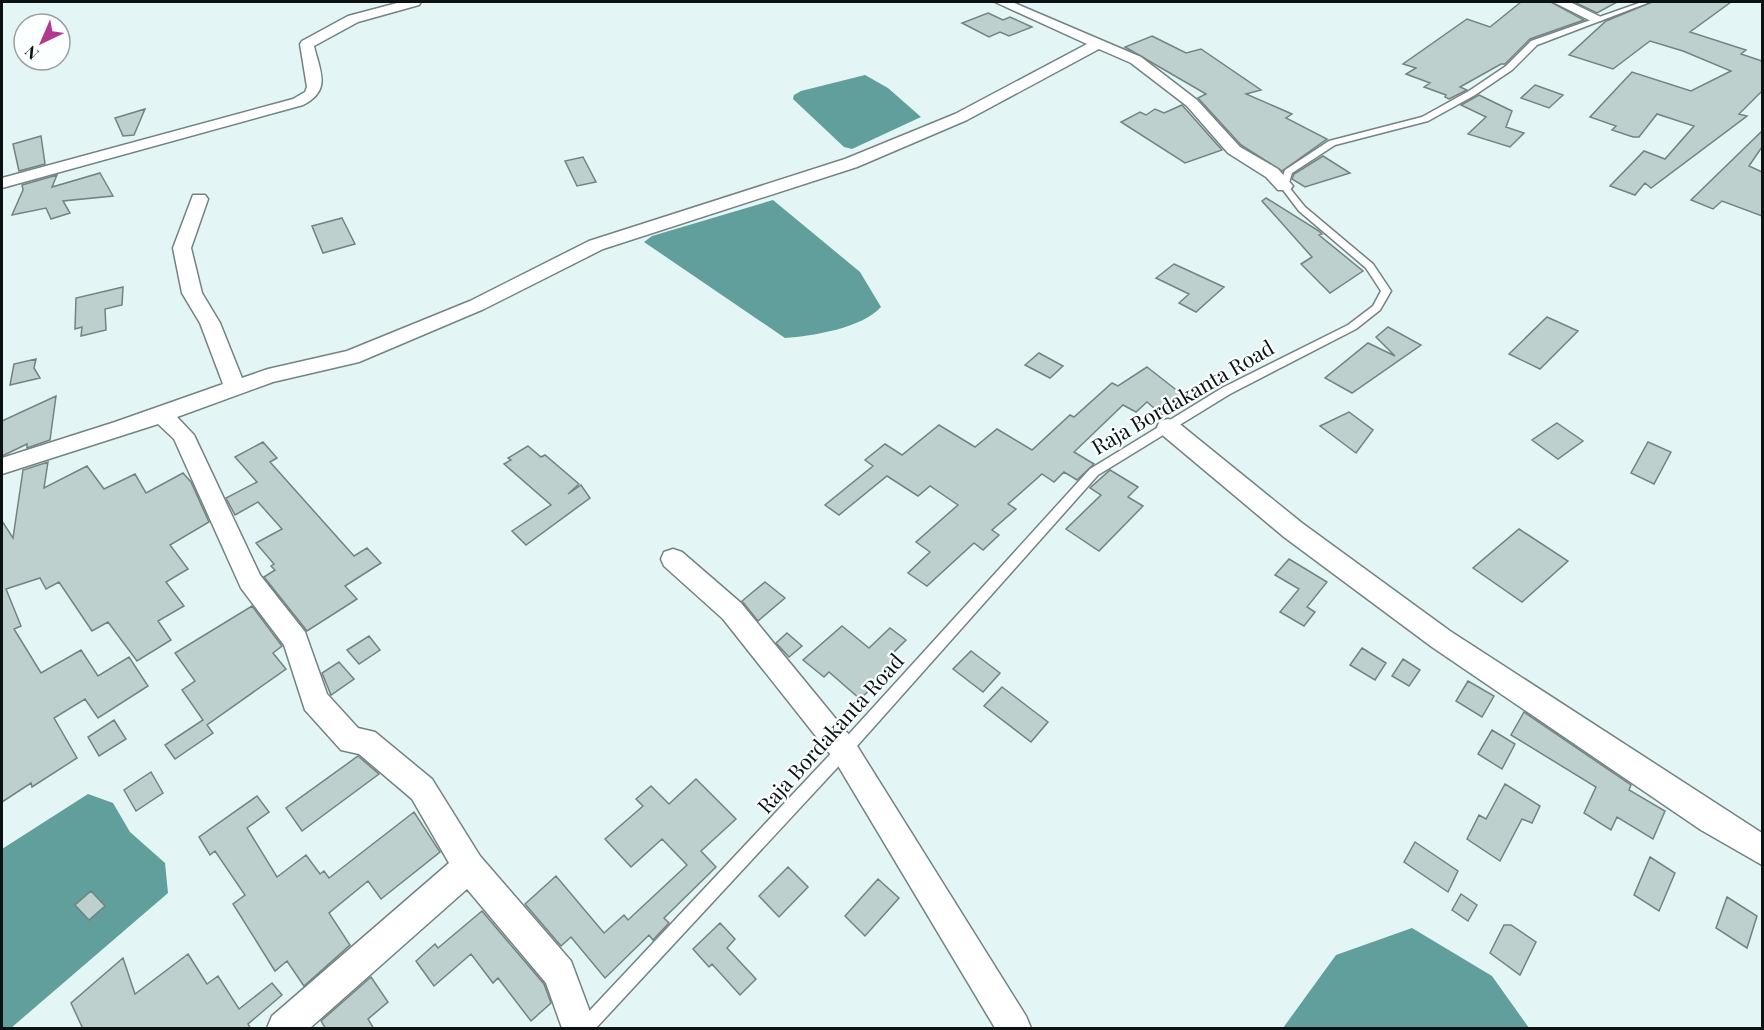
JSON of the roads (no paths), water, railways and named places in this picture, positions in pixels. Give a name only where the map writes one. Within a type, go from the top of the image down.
[{"type":"street","points":[[2,183],[298,102],[311,95],[315,87],[307,44],[353,19],[414,2]]},
{"type":"street","points":[[1002,2],[1136,60],[1192,103],[1234,150],[1272,173],[1284,186]]},
{"type":"street","points":[[1560,2],[1596,18]]},
{"type":"street","points":[[2,466],[162,414],[268,376],[352,357],[477,305],[596,245],[786,186],[851,163],[961,117],[1098,44]]},
{"type":"street","points":[[199,199],[182,248],[192,292],[210,323],[235,388]]},
{"type":"street","points":[[162,414],[183,435],[250,581],[296,640],[315,701],[351,741],[365,741],[422,789],[469,867],[560,973],[579,1029]]},
{"type":"street","points":[[1168,427],[1293,530],[1441,639],[1712,820],[1762,850]]},
{"type":"street","points":[[673,559],[732,611],[844,750],[1014,1029]]},
{"type":"street","points":[[284,1029],[469,867]]},
{"type":"lane","points":[[1284,186],[1288,172],[1332,143],[1425,118],[1472,93],[1509,68],[1534,43],[1596,18],[1614,15],[1647,2]]},
{"type":"lane","name":"Raja Bordakanta Road","points":[[585,1029],[844,750],[1094,472],[1226,391],[1352,327],[1377,308],[1386,291],[1370,266],[1302,208],[1284,186]]},
{"type":"water","points":[[865,75],[888,88],[921,117],[852,149],[844,147],[793,99],[794,95],[801,91]]},
{"type":"water","points":[[773,200],[860,272],[881,307],[850,326],[823,333],[785,338],[644,242],[652,236]]},
{"type":"water","points":[[88,794],[113,803],[130,832],[165,863],[168,893],[11,1028],[2,1028],[2,849]]},
{"type":"water","points":[[1412,928],[1492,976],[1529,1028],[1283,1028],[1336,955]]}]
